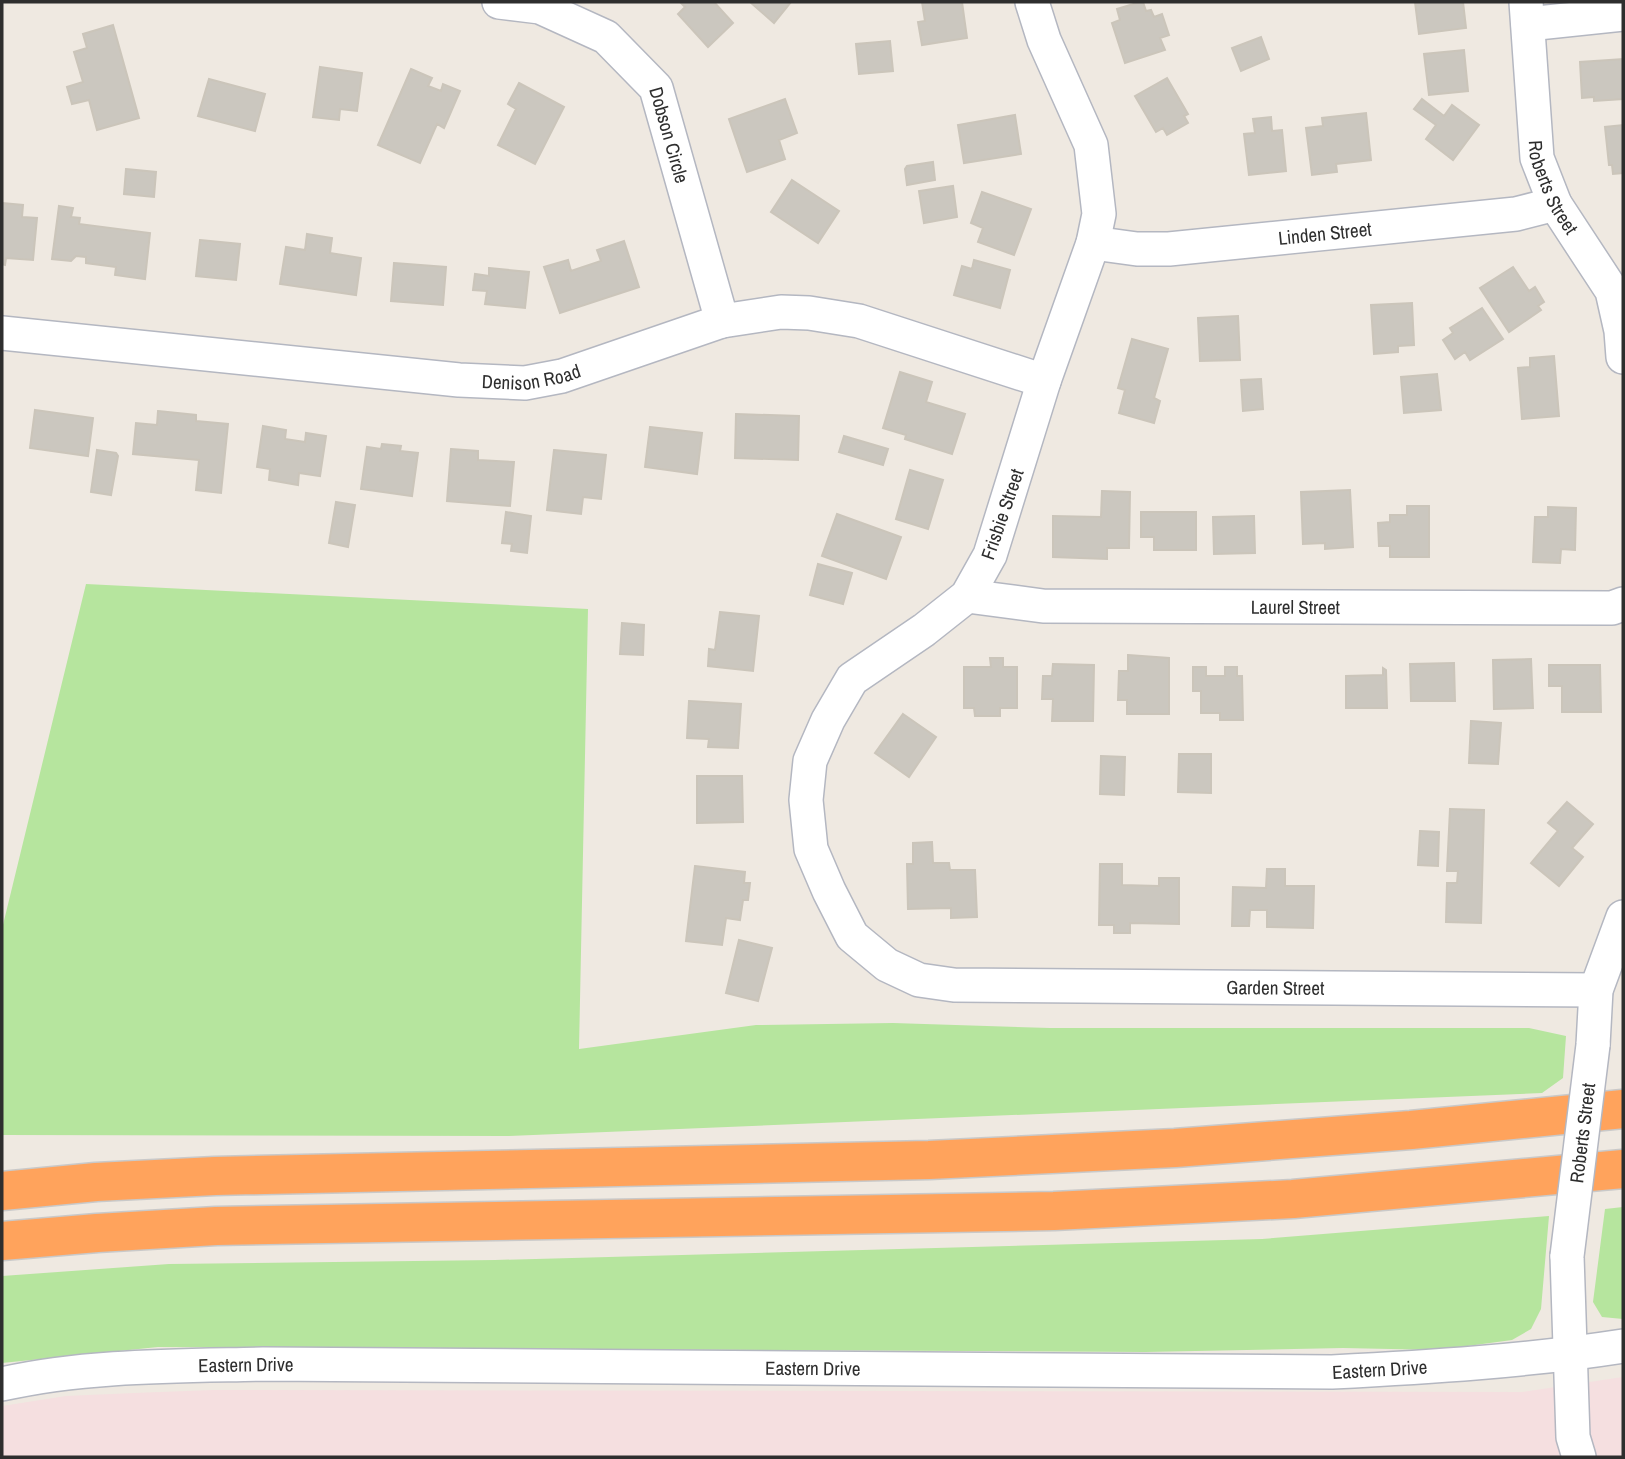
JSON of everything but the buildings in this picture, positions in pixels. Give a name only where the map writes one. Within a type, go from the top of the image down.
[{"type":"highway","points":[[2,1191],[96,1182],[215,1176],[929,1160],[1175,1148],[1411,1130],[1623,1109]]},
{"type":"highway","points":[[2,1241],[216,1226],[1068,1211],[1293,1199],[1623,1169]]},
{"type":"street","name":"Dobson Circle","points":[[499,2],[540,6],[606,37],[656,88],[722,321]]},
{"type":"street","name":"Frisbie Street","points":[[954,985],[919,980],[897,970],[852,936],[828,891],[811,849],[806,800],[810,761],[828,720],[852,679],[924,630],[967,596],[990,555],[1044,381],[1093,243],[1098,214],[1091,145],[1044,40],[1032,2]]},
{"type":"street","points":[[1527,13],[1623,14]]},
{"type":"street","name":"Roberts Street","points":[[1527,13],[1537,158],[1555,204],[1612,291],[1621,331],[1623,357]]},
{"type":"street","name":"Linden Street","points":[[1093,243],[1137,249],[1169,249],[1516,214],[1555,204]]},
{"type":"street","name":"Denison Road","points":[[2,333],[459,380],[525,383],[573,373],[722,321],[781,312],[810,313],[859,321],[1044,381]]},
{"type":"street","name":"Laurel Street","points":[[967,596],[1057,606],[1612,608],[1623,604]]},
{"type":"street","name":"Roberts Street","points":[[1578,1457],[1573,1437],[1567,1256],[1593,1045],[1596,990],[1623,917]]},
{"type":"street","name":"Garden Street","points":[[954,985],[1596,990]]},
{"type":"street","name":"Eastern Drive","points":[[2,1384],[142,1367],[262,1364],[1332,1372],[1451,1366],[1623,1346]]},
{"type":"shaded area","points":[[1623,1377],[1623,1457],[2,1457],[2,1406],[66,1396],[213,1390],[1522,1392]]},
{"type":"green space","points":[[86,584],[588,609],[579,1049],[756,1025],[893,1023],[1050,1028],[1529,1028],[1566,1036],[1563,1078],[1542,1093],[509,1136],[2,1135],[2,929]]},
{"type":"green space","points":[[1623,1207],[1623,1319],[1602,1317],[1593,1302],[1605,1209]]},
{"type":"green space","points":[[1549,1216],[1541,1309],[1531,1329],[1512,1340],[1438,1350],[1343,1348],[1145,1352],[158,1347],[2,1363],[2,1276],[169,1264],[495,1260],[1262,1239]]}]
